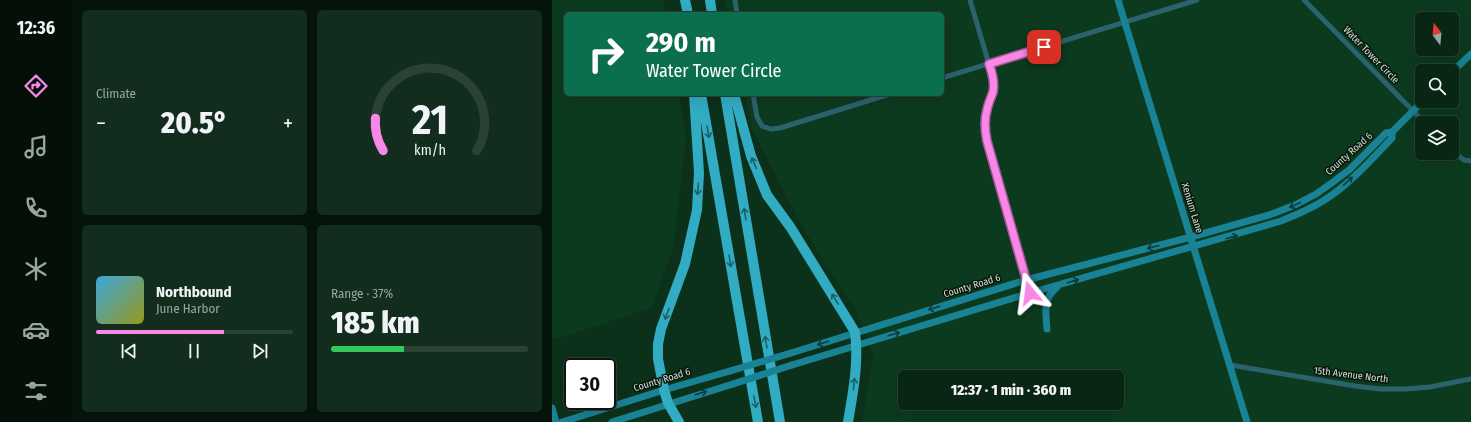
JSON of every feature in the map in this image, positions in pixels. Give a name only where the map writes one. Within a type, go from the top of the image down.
[{"type":"highway","points":[[685,0],[688,12]]},
{"type":"highway","points":[[710,0],[712,12]]},
{"type":"highway","points":[[679,422],[668,403],[658,359],[661,329],[685,264],[696,210],[699,173],[694,96]]},
{"type":"highway","points":[[702,96],[758,422]]},
{"type":"highway","points":[[725,96],[780,422]]},
{"type":"highway","points":[[735,96],[751,156],[768,194],[791,228],[855,332],[857,345],[855,385],[848,422]]},
{"type":"main road","name":"Xenium Lane","points":[[1118,0],[1247,422]]},
{"type":"main road","points":[[1459,65],[1471,54]]},
{"type":"main road","name":"County Road 6","points":[[562,422],[1026,280],[1191,237],[1272,214],[1295,205],[1316,194],[1333,182],[1349,170],[1386,133],[1392,132],[1416,108]]},
{"type":"main road","name":"County Road 6","points":[[612,422],[668,403],[1030,293],[1281,221],[1324,200],[1343,186],[1392,138],[1392,132]]},
{"type":"main road","points":[[1048,329],[1046,300],[1059,285]]},
{"type":"main road","points":[[552,408],[556,422]]},
{"type":"street","points":[[735,0],[738,12]]},
{"type":"street","points":[[970,0],[993,81],[993,91],[986,111],[985,131],[1030,293]]},
{"type":"street","points":[[944,77],[1197,0]]},
{"type":"street","name":"Water Tower Circle","points":[[1304,0],[1418,116]]},
{"type":"street","points":[[753,96],[757,117],[762,126],[771,129],[780,128],[884,96]]},
{"type":"street","points":[[1459,156],[1464,160],[1471,161]]},
{"type":"street","name":"15th Avenue North","points":[[1230,365],[1380,389],[1430,387],[1471,379]]},
{"type":"shaded area","points":[[552,0],[663,0],[665,12],[564,12],[564,96],[679,96],[686,137],[673,251],[651,308],[552,340]]},
{"type":"shaded area","points":[[725,0],[1471,0],[1471,422],[862,422],[873,354],[855,308],[804,230],[752,129],[744,96],[944,96],[944,12],[727,12]]},
{"type":"route","points":[[1030,293],[987,141],[985,121],[986,111],[993,91],[993,81],[989,64],[1044,47]]}]
